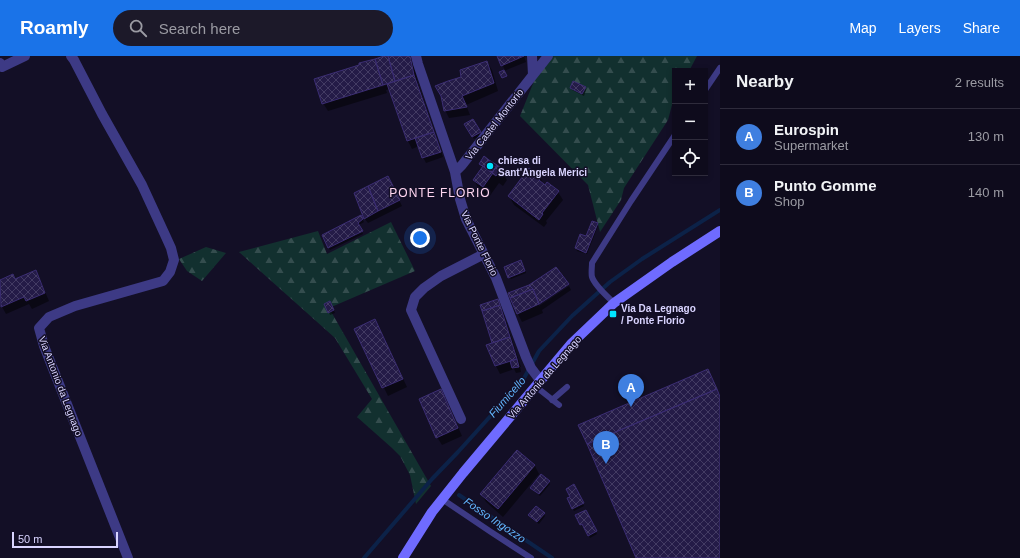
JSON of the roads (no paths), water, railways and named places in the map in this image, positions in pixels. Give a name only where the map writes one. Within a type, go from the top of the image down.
[{"type":"street","points":[[0,63],[2,67],[25,56]]},
{"type":"street","name":"Via Antonio da Legnago","points":[[71,56],[142,185],[171,248],[174,260],[170,272],[163,280],[75,306],[49,317],[39,328],[44,346],[128,558]]},
{"type":"street","name":"Via Ponte Florio","points":[[416,56],[455,172],[460,199],[466,219],[496,278],[536,380]]},
{"type":"street","points":[[532,56],[533,75]]},
{"type":"street","name":"Via Castel Montorio","points":[[455,172],[548,56]]},
{"type":"street","name":"Via Antonio da Legnago","points":[[403,558],[432,512],[536,380],[614,303],[672,262],[720,231]]},
{"type":"street","points":[[461,419],[411,310],[415,297],[424,288],[441,276],[484,254]]},
{"type":"lane","points":[[708,86],[720,68]]},
{"type":"lane","points":[[614,303],[595,282],[592,275],[592,263],[672,140]]},
{"type":"lane","points":[[536,380],[552,400],[559,405]]},
{"type":"lane","points":[[552,400],[567,387]]},
{"type":"lane","points":[[442,499],[531,558]]},
{"type":"waterway","name":"Fiumicello","points":[[364,558],[432,479],[523,380],[539,351],[572,316],[610,282],[642,259],[720,210]]},
{"type":"waterway","name":"Fosso Ingozzo","points":[[459,495],[552,558]]},
{"type":"place","name":"chiesa di Sant'Angela Merici","points":[[490,166]]},
{"type":"place","name":"Via Da Legnago / Ponte Florio","points":[[613,314]]},
{"type":"place","name":"Eurospin","points":[[631,407]]},
{"type":"place","name":"Punto Gomme","points":[[606,464]]},
{"type":"district","name":"PONTE FLORIO","points":[[440,193]]}]
